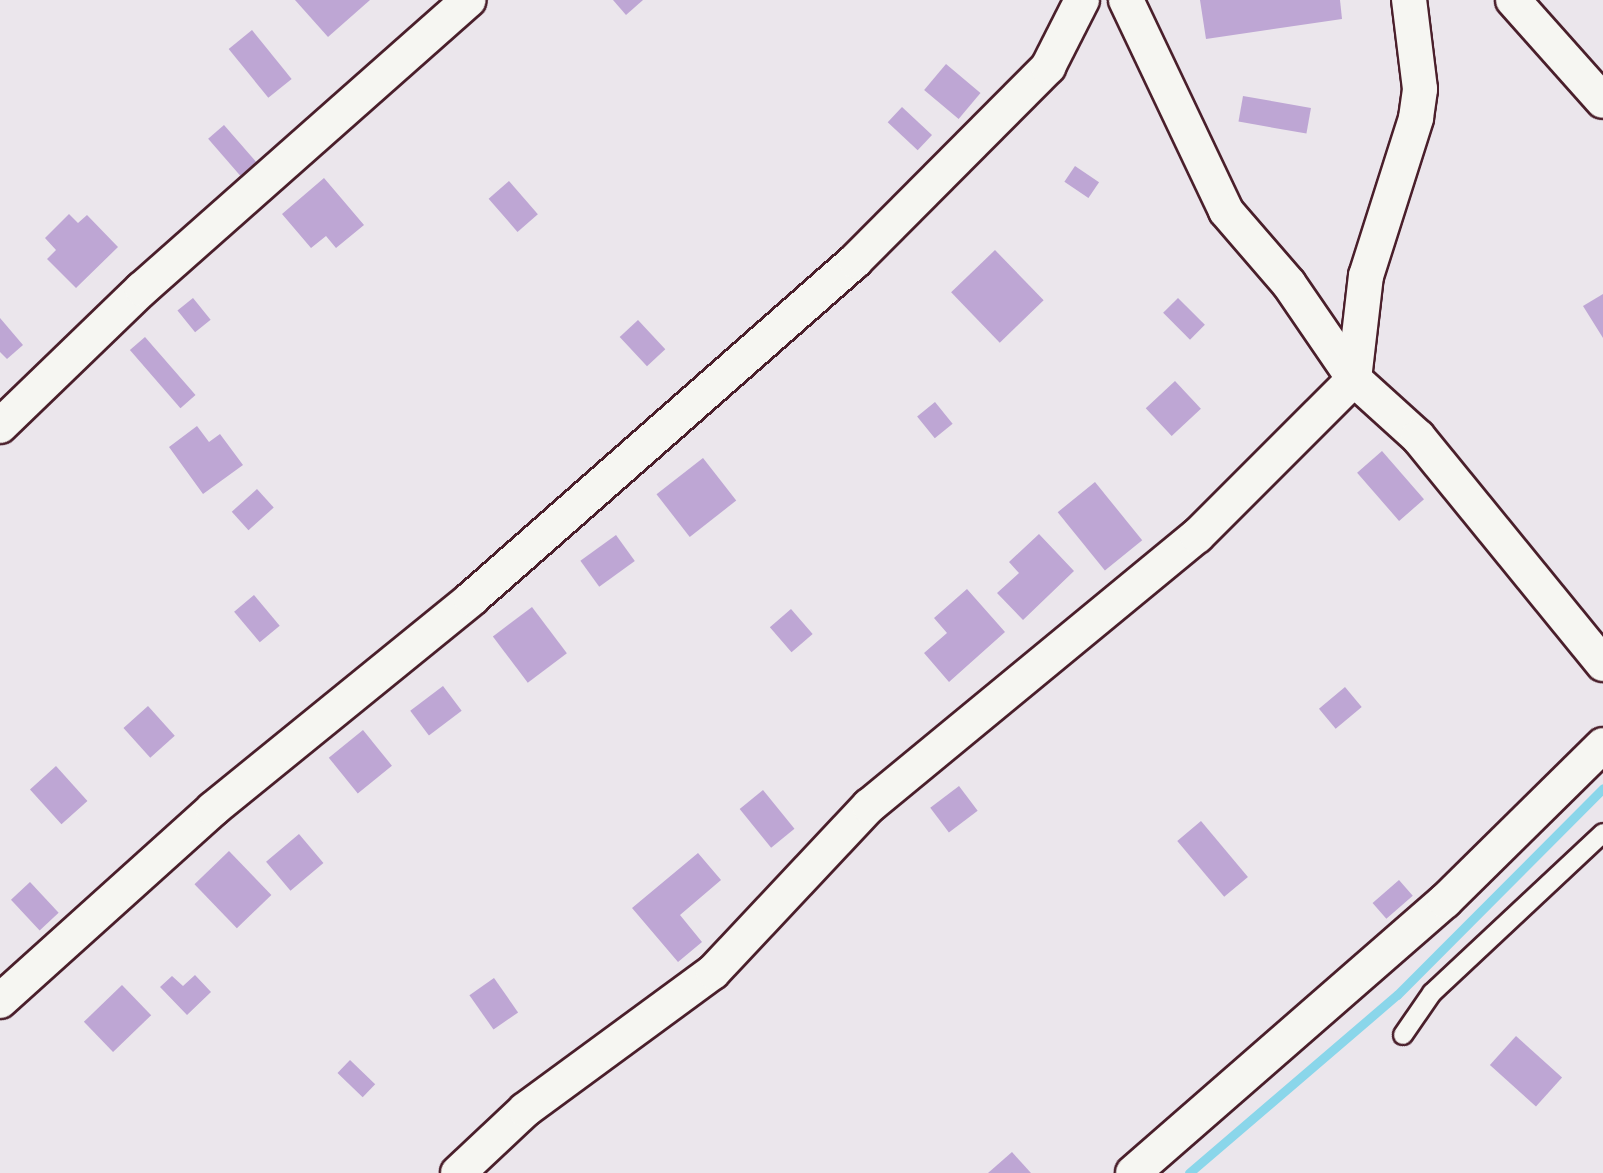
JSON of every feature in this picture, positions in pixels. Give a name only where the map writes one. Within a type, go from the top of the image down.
[{"type":"street","points":[[0,426],[142,289],[469,0]]},
{"type":"street","points":[[0,1001],[213,809],[471,599],[855,261],[1048,67],[1082,0]]},
{"type":"street","points":[[1126,0],[1226,211],[1289,284],[1354,379],[1418,437],[1603,664]]},
{"type":"street","points":[[458,1173],[525,1110],[713,972],[869,806],[1197,536],[1354,379],[1366,276],[1416,118],[1420,89],[1409,0]]},
{"type":"street","points":[[1513,0],[1603,101]]},
{"type":"street","points":[[1133,1173],[1445,901],[1603,745]]},
{"type":"lane","points":[[1403,1035],[1432,993],[1603,833]]},
{"type":"building","points":[[295,0],[370,0],[328,37]]},
{"type":"building","points":[[613,0],[643,0],[626,15]]},
{"type":"building","points":[[1200,0],[1340,0],[1342,19],[1206,39]]},
{"type":"building","points":[[252,30],[292,79],[268,98],[229,49]]},
{"type":"building","points":[[946,64],[980,93],[959,119],[924,90]]},
{"type":"building","points":[[1243,96],[1311,108],[1306,134],[1238,122]]},
{"type":"building","points":[[902,107],[932,135],[918,150],[888,122]]},
{"type":"building","points":[[224,125],[256,162],[240,176],[208,139]]},
{"type":"building","points":[[1075,166],[1099,182],[1088,198],[1064,182]]},
{"type":"building","points":[[324,178],[364,225],[336,248],[326,236],[311,248],[282,214]]},
{"type":"building","points":[[509,181],[538,214],[517,232],[489,199]]},
{"type":"building","points":[[69,214],[78,223],[87,215],[118,247],[76,288],[47,259],[56,250],[45,238]]},
{"type":"building","points":[[995,250],[1044,300],[1000,343],[951,292]]},
{"type":"building","points":[[1603,294],[1603,338],[1583,306]]},
{"type":"building","points":[[193,298],[211,320],[195,332],[177,311]]},
{"type":"building","points":[[1178,298],[1205,325],[1190,340],[1163,313]]},
{"type":"building","points":[[0,318],[23,345],[7,359],[0,352]]},
{"type":"building","points":[[638,320],[665,349],[647,366],[620,337]]},
{"type":"building","points":[[145,337],[196,395],[180,408],[130,350]]},
{"type":"building","points":[[1175,381],[1201,409],[1172,436],[1146,408]]},
{"type":"building","points":[[935,402],[953,424],[935,438],[917,416]]},
{"type":"building","points":[[197,426],[209,442],[220,434],[243,465],[203,494],[169,447]]},
{"type":"building","points":[[1382,451],[1424,499],[1399,521],[1357,473]]},
{"type":"building","points":[[703,458],[736,501],[690,537],[657,494]]},
{"type":"building","points":[[1095,482],[1142,540],[1105,570],[1058,512]]},
{"type":"building","points":[[257,489],[274,508],[248,530],[232,512]]},
{"type":"building","points":[[1039,534],[1074,571],[1023,620],[997,593],[1019,573],[1009,562]]},
{"type":"building","points":[[616,535],[635,561],[599,587],[580,561]]},
{"type":"building","points":[[967,589],[1005,632],[949,682],[924,653],[947,633],[934,618]]},
{"type":"building","points":[[254,595],[280,626],[260,642],[234,612]]},
{"type":"building","points":[[532,607],[567,653],[528,683],[493,636]]},
{"type":"building","points":[[791,609],[813,634],[792,652],[770,627]]},
{"type":"building","points":[[443,686],[462,711],[429,735],[410,711]]},
{"type":"building","points":[[1345,687],[1362,707],[1336,729],[1319,709]]},
{"type":"building","points":[[148,706],[175,736],[150,758],[123,728]]},
{"type":"building","points":[[363,730],[392,766],[358,793],[329,758]]},
{"type":"building","points":[[56,766],[87,801],[61,824],[30,789]]},
{"type":"building","points":[[959,786],[978,811],[949,832],[930,808]]},
{"type":"building","points":[[763,790],[794,829],[771,848],[740,809]]},
{"type":"building","points":[[1201,821],[1248,877],[1224,897],[1177,841]]},
{"type":"building","points":[[299,834],[323,863],[290,891],[266,862]]},
{"type":"building","points":[[229,851],[271,895],[237,928],[194,884]]},
{"type":"building","points":[[698,853],[721,880],[680,915],[702,942],[678,962],[632,908]]},
{"type":"building","points":[[1399,880],[1413,896],[1386,919],[1373,903]]},
{"type":"building","points":[[30,882],[59,913],[40,930],[11,900]]},
{"type":"building","points":[[195,975],[211,992],[187,1015],[160,987],[172,976],[183,986]]},
{"type":"building","points":[[494,978],[518,1012],[494,1030],[469,995]]},
{"type":"building","points":[[122,985],[151,1015],[113,1052],[84,1022]]},
{"type":"building","points":[[1516,1036],[1562,1077],[1536,1106],[1490,1065]]},
{"type":"building","points":[[350,1060],[375,1084],[363,1097],[337,1073]]},
{"type":"building","points":[[1012,1152],[1031,1173],[988,1173]]},
{"type":"waterway","points":[[1189,1173],[1397,995],[1603,788]]}]
